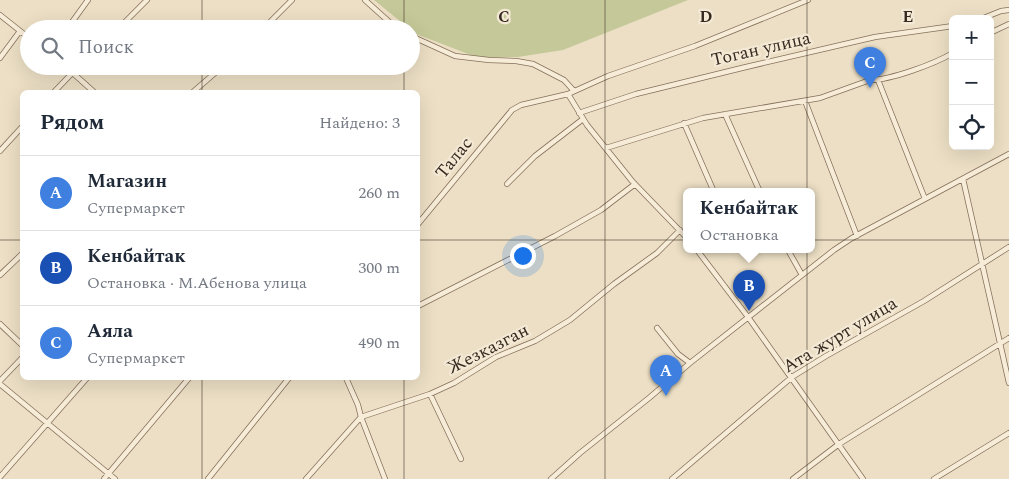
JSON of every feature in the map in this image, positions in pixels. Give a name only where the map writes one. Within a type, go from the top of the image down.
[{"type":"street","points":[[74,20],[88,0]]},
{"type":"street","points":[[127,20],[147,0]]},
{"type":"street","points":[[272,20],[292,0]]},
{"type":"street","points":[[365,0],[387,20]]},
{"type":"street","name":"Тоган улица","points":[[512,110],[521,105],[568,94],[608,76],[695,46],[808,0]]},
{"type":"street","points":[[991,15],[1009,10]]},
{"type":"street","points":[[0,16],[20,32],[0,58]]},
{"type":"street","points":[[994,31],[1009,24]]},
{"type":"street","name":"Тоган улица","points":[[580,113],[636,94],[746,66],[875,37],[949,27]]},
{"type":"street","points":[[420,40],[455,56],[533,64],[564,80],[574,91]]},
{"type":"street","points":[[606,148],[703,118],[804,101],[870,80],[878,80],[912,70],[949,55]]},
{"type":"street","points":[[56,90],[70,75]]},
{"type":"street","points":[[76,75],[92,90]]},
{"type":"street","points":[[194,90],[212,75]]},
{"type":"street","points":[[878,80],[925,199]]},
{"type":"street","points":[[568,94],[583,119],[635,184],[683,232]]},
{"type":"street","points":[[804,101],[857,236]]},
{"type":"street","name":"Талас","points":[[420,222],[512,110]]},
{"type":"street","points":[[725,114],[758,188]]},
{"type":"street","points":[[507,184],[534,156],[583,119]]},
{"type":"street","points":[[684,123],[712,188]]},
{"type":"street","points":[[0,151],[20,129]]},
{"type":"street","points":[[551,479],[690,363],[834,250],[1009,154]]},
{"type":"street","points":[[963,179],[1009,382]]},
{"type":"street","points":[[420,305],[555,236],[601,210],[635,184]]},
{"type":"street","name":"Жезказган","points":[[360,417],[430,394],[454,383],[496,357],[535,341],[570,320],[614,284],[657,253],[680,230]]},
{"type":"street","name":"Ата журт улица","points":[[672,479],[792,378],[826,356],[924,301],[1009,247]]},
{"type":"street","points":[[700,253],[863,479]]},
{"type":"street","points":[[790,253],[802,275]]},
{"type":"street","points":[[0,275],[20,256]]},
{"type":"street","points":[[0,324],[20,343]]},
{"type":"street","points":[[657,328],[678,354],[690,363]]},
{"type":"street","points":[[793,479],[839,444],[1009,338]]},
{"type":"street","points":[[20,360],[0,382],[115,479]]},
{"type":"street","points":[[0,477],[85,380]]},
{"type":"street","points":[[104,479],[187,380]]},
{"type":"street","points":[[208,479],[287,380]]},
{"type":"street","points":[[347,380],[358,404],[360,417],[385,479]]},
{"type":"street","points":[[430,394],[461,459]]},
{"type":"street","points":[[306,479],[360,417]]},
{"type":"street","points":[[934,479],[1009,433]]},
{"type":"green space","points":[[374,0],[688,0],[563,50],[518,57],[476,57],[420,36],[420,20],[399,20]]},
{"type":"place","name":"Аяла","points":[[870,88]]},
{"type":"place","name":"Кенбайтак","points":[[749,311]]},
{"type":"place","name":"Магазин","points":[[666,396]]}]
